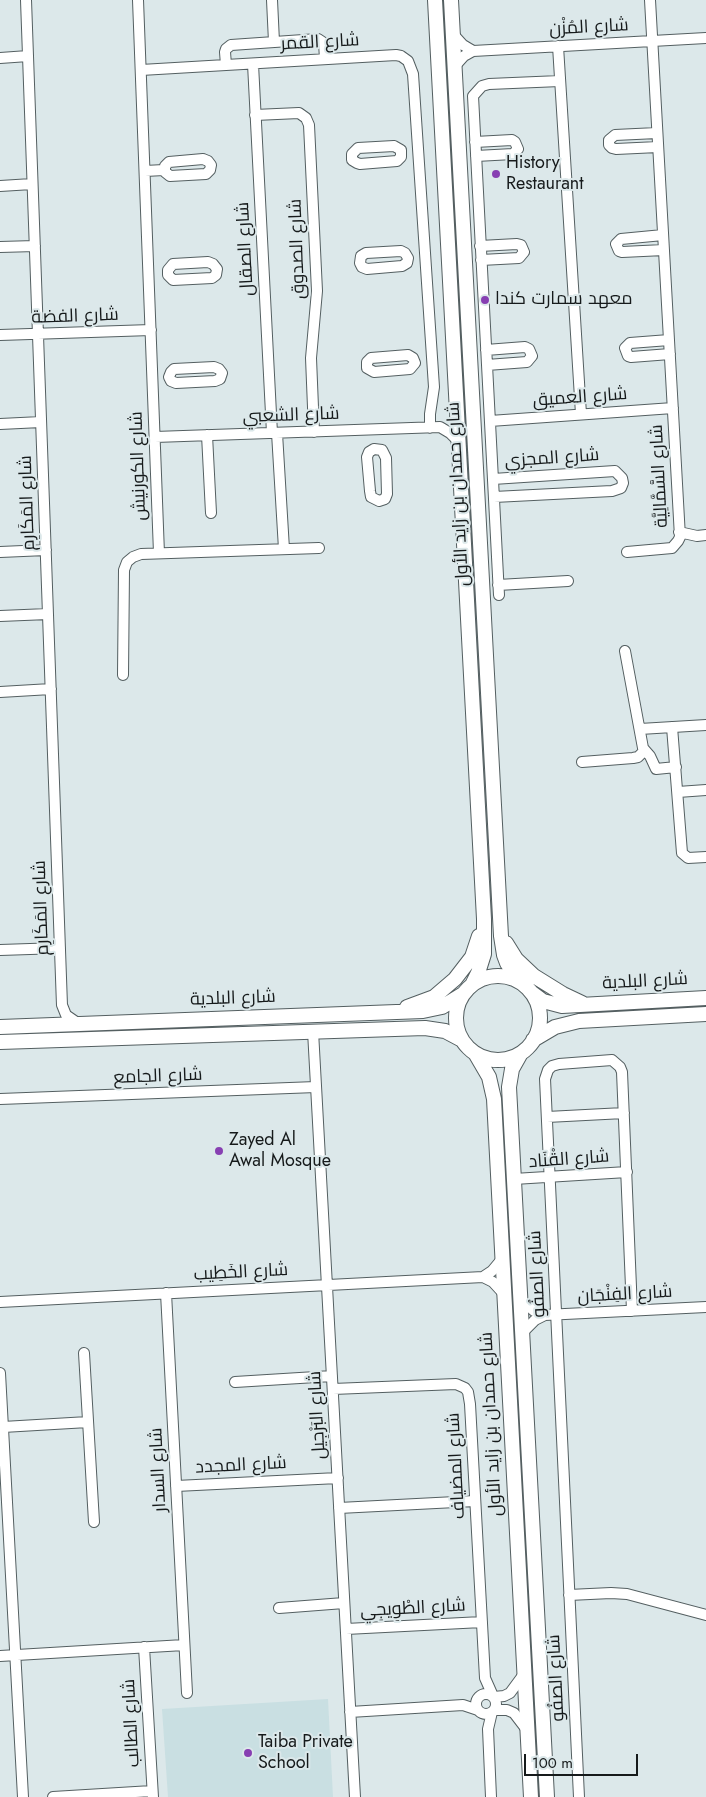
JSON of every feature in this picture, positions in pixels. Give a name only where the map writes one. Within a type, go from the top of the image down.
[{"type":"main road","name":"شارع حمدان بن زايد الأول","points":[[435,0],[484,919],[484,954],[473,983]]},
{"type":"main road","name":"شارع حمدان بن زايد الأول","points":[[451,0],[501,936],[507,964],[519,981]]},
{"type":"main road","points":[[391,1013],[434,997],[455,979],[472,957],[484,919]]},
{"type":"main road","points":[[501,936],[516,959],[534,976],[563,994],[586,1005]]},
{"type":"main road","points":[[501,976],[519,981],[530,992],[537,1003],[539,1015],[538,1028],[533,1040],[521,1052],[512,1057],[493,1060],[475,1053],[462,1040],[457,1029],[458,1005],[463,994],[473,983],[482,979],[501,976]]},
{"type":"main road","name":"شارع البلدية","points":[[530,992],[552,1005],[562,1006],[706,998]]},
{"type":"main road","name":"شارع البلدية","points":[[0,1027],[391,1013],[432,1010],[453,1002],[463,994]]},
{"type":"main road","name":"شارع البلدية","points":[[533,1040],[555,1027],[573,1022],[706,1014]]},
{"type":"main road","name":"شارع البلدية","points":[[0,1042],[425,1028],[445,1031],[462,1040]]},
{"type":"main road","name":"شارع حمدان بن زايد الأول","points":[[521,1052],[512,1070],[509,1088],[547,1797]]},
{"type":"main road","name":"شارع حمدان بن زايد الأول","points":[[475,1053],[489,1077],[494,1099],[531,1797]]},
{"type":"street","name":"شارع المَكَارِم","points":[[26,0],[62,1005]]},
{"type":"street","name":"شارع الكورنيش","points":[[138,0],[159,553]]},
{"type":"street","points":[[272,0],[274,42]]},
{"type":"street","name":"شارع السَّمَّالِيَّة","points":[[627,552],[672,548],[678,541],[680,532],[650,0]]},
{"type":"street","points":[[453,34],[463,45],[473,51],[464,56],[455,66]]},
{"type":"street","name":"شارع المُزْن","points":[[473,51],[706,38]]},
{"type":"street","points":[[226,65],[225,52],[231,45],[274,42],[320,40],[324,43],[326,60]]},
{"type":"street","points":[[558,46],[582,414]]},
{"type":"street","name":"شارع القمر","points":[[141,70],[396,55],[408,61],[413,74],[419,152],[434,396],[430,414],[435,428]]},
{"type":"street","points":[[0,58],[28,56]]},
{"type":"street","name":"شارع الصقال","points":[[253,64],[275,433],[284,549]]},
{"type":"street","points":[[560,81],[489,84],[482,86],[473,96],[499,590],[568,580]]},
{"type":"street","name":"شارع الصدوق","points":[[256,115],[296,113],[304,116],[309,125],[318,291],[311,358],[314,432]]},
{"type":"street","points":[[657,132],[615,135],[609,140],[609,145],[616,149],[658,147]]},
{"type":"street","points":[[475,142],[512,140],[518,149],[513,154],[476,156]]},
{"type":"street","points":[[401,154],[419,152]]},
{"type":"street","points":[[145,171],[164,170]]},
{"type":"street","points":[[0,186],[32,184]]},
{"type":"street","points":[[663,235],[621,239],[616,244],[616,248],[622,252],[664,250]]},
{"type":"street","points":[[480,246],[517,244],[523,248],[524,252],[519,258],[481,260]]},
{"type":"street","points":[[0,247],[35,246]]},
{"type":"street","points":[[408,258],[426,256]]},
{"type":"street","points":[[148,273],[167,272]]},
{"type":"street","name":"شارع الفضة","points":[[0,335],[151,330]]},
{"type":"street","points":[[669,340],[630,343],[625,348],[628,356],[631,357],[670,354]]},
{"type":"street","points":[[486,350],[525,347],[529,349],[532,356],[527,362],[487,365]]},
{"type":"street","points":[[415,363],[432,361]]},
{"type":"street","points":[[152,378],[169,377]]},
{"type":"street","name":"شارع العميق","points":[[490,421],[673,408]]},
{"type":"street","points":[[435,428],[450,419],[457,409]]},
{"type":"street","points":[[0,424],[41,422]]},
{"type":"street","points":[[435,428],[450,433],[458,441]]},
{"type":"street","name":"شارع الشعبي","points":[[155,437],[435,428]]},
{"type":"street","points":[[375,430],[376,448]]},
{"type":"street","points":[[207,435],[211,513]]},
{"type":"street","points":[[475,444],[492,457]]},
{"type":"street","points":[[376,448],[384,452],[386,466],[387,494],[385,499],[379,501],[373,500],[370,494],[367,457],[371,450],[376,448]]},
{"type":"street","points":[[476,473],[492,457]]},
{"type":"street","name":"شارع المجزي","points":[[493,479],[615,471],[622,478],[623,483],[621,488],[612,491],[494,497]]},
{"type":"street","points":[[680,532],[696,536],[706,535]]},
{"type":"street","points":[[124,675],[126,566],[130,559],[137,555],[159,553],[319,548]]},
{"type":"street","points":[[0,552],[46,550]]},
{"type":"street","points":[[0,616],[48,614]]},
{"type":"street","points":[[625,652],[644,751],[650,756],[656,769],[676,768]]},
{"type":"street","points":[[0,692],[51,689]]},
{"type":"street","points":[[640,729],[706,725]]},
{"type":"street","points":[[672,727],[682,853],[688,858],[706,857]]},
{"type":"street","points":[[582,762],[633,758],[644,751]]},
{"type":"street","points":[[678,792],[706,790]]},
{"type":"street","points":[[0,950],[60,948]]},
{"type":"street","points":[[62,1005],[70,1019],[79,1024]]},
{"type":"street","points":[[46,1025],[54,1019],[62,1005]]},
{"type":"street","name":"شارع البَرْجِيل","points":[[314,1032],[355,1797]]},
{"type":"street","name":"شارع الصفُو","points":[[579,1797],[569,1595],[551,1315],[550,1177],[546,1074],[552,1066],[612,1060],[617,1063],[622,1072],[632,1311]]},
{"type":"street","name":"شارع الجامع","points":[[0,1099],[316,1087]]},
{"type":"street","points":[[547,1117],[624,1113]]},
{"type":"street","name":"شارع القْنَاد","points":[[514,1179],[627,1172]]},
{"type":"street","points":[[502,1259],[492,1271],[483,1276],[504,1294]]},
{"type":"street","name":"شارع الخَطِيب","points":[[0,1302],[483,1276]]},
{"type":"street","name":"شارع السدار","points":[[166,1293],[187,1693]]},
{"type":"street","points":[[520,1299],[534,1311],[551,1315]]},
{"type":"street","name":"شارع الفِنْجَان","points":[[551,1315],[706,1307]]},
{"type":"street","points":[[522,1333],[530,1324],[551,1315]]},
{"type":"street","points":[[84,1353],[94,1522]]},
{"type":"street","points":[[0,1373],[3,1427],[2,1459],[23,1797]]},
{"type":"street","points":[[235,1382],[332,1376]]},
{"type":"street","name":"شارع المضياف","points":[[333,1388],[456,1384],[465,1388],[470,1398],[485,1678],[479,1697]]},
{"type":"street","points":[[3,1427],[88,1422]]},
{"type":"street","name":"شارع المجدد","points":[[176,1486],[338,1478]]},
{"type":"street","points":[[339,1508],[475,1501]]},
{"type":"street","points":[[569,1595],[627,1594],[706,1615]]},
{"type":"street","points":[[278,1608],[344,1603]]},
{"type":"street","name":"شارع الطْوِيجِي","points":[[346,1629],[482,1622]]},
{"type":"street","points":[[0,1656],[184,1645]]},
{"type":"street","name":"شارع الطالب","points":[[144,1647],[152,1794]]},
{"type":"street","points":[[463,1705],[486,1693],[493,1696],[504,1696],[510,1693],[524,1674]]},
{"type":"street","name":"شارع المضياف","points":[[485,1678],[493,1696]]},
{"type":"street","points":[[491,1797],[488,1729],[496,1702],[493,1696]]},
{"type":"street","points":[[479,1697],[476,1702],[488,1729]]},
{"type":"street","points":[[350,1712],[463,1705],[487,1714],[493,1711],[506,1710],[514,1713],[527,1731]]},
{"type":"street","points":[[53,1797],[152,1794]]},
{"type":"shaded area","name":"Taiba Private School","points":[[328,1699],[333,1797],[168,1797],[162,1709]]},
{"type":"place","name":"History Restaurant","points":[[496,174]]},
{"type":"place","name":"معهد سمارت كندا","points":[[485,300]]},
{"type":"place","name":"Zayed Al Awal Mosque","points":[[219,1151]]},
{"type":"place","name":"Taiba Private School","points":[[248,1753]]}]
